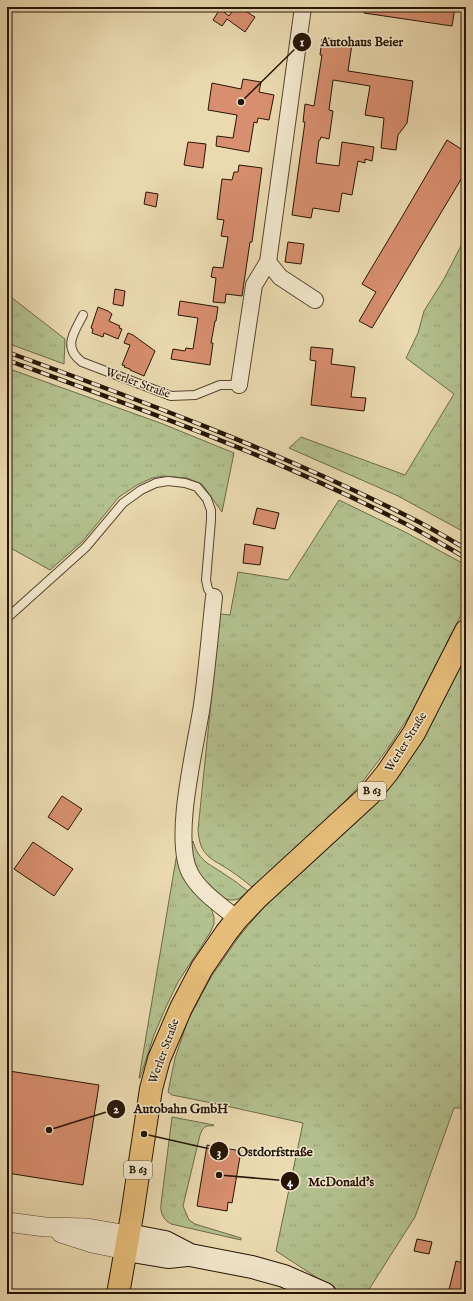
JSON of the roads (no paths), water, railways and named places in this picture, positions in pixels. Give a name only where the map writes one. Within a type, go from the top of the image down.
[{"type":"main road","name":"Werler Straße","points":[[118,1294],[151,1089],[159,1059],[181,1008],[202,968],[238,919],[257,898],[369,795],[387,773],[414,733],[466,631]]},
{"type":"main road","points":[[127,1242],[158,1240],[190,1254],[284,1276],[325,1294]]},
{"type":"street","name":"Werler Straße","points":[[239,385],[254,285],[268,262],[303,7]]},
{"type":"street","points":[[268,262],[280,277],[315,300]]},
{"type":"street","points":[[214,597],[202,705],[185,809],[184,850],[190,872],[201,889],[238,919]]},
{"type":"street","points":[[7,1222],[45,1227],[87,1228],[127,1242]]},
{"type":"lane","name":"Werler Straße","points":[[83,315],[70,346],[73,354],[82,362],[171,396],[195,395],[220,385],[239,385]]},
{"type":"lane","points":[[7,618],[86,547],[123,503],[141,490],[156,483],[168,481],[197,487],[207,499],[211,510],[212,520],[206,580],[208,589],[214,597]]},
{"type":"railway","points":[[7,352],[159,408],[308,469],[405,515],[466,549]]},
{"type":"railway","points":[[7,360],[207,435],[306,476],[402,522],[466,558]]},
{"type":"place","name":"Autohaus Beier","points":[[241,102]]},
{"type":"place","name":"Autobahn GmbH","points":[[49,1130]]},
{"type":"place","name":"Ostdorfstraße","points":[[144,1134]]},
{"type":"place","name":"McDonald's","points":[[219,1175]]}]
